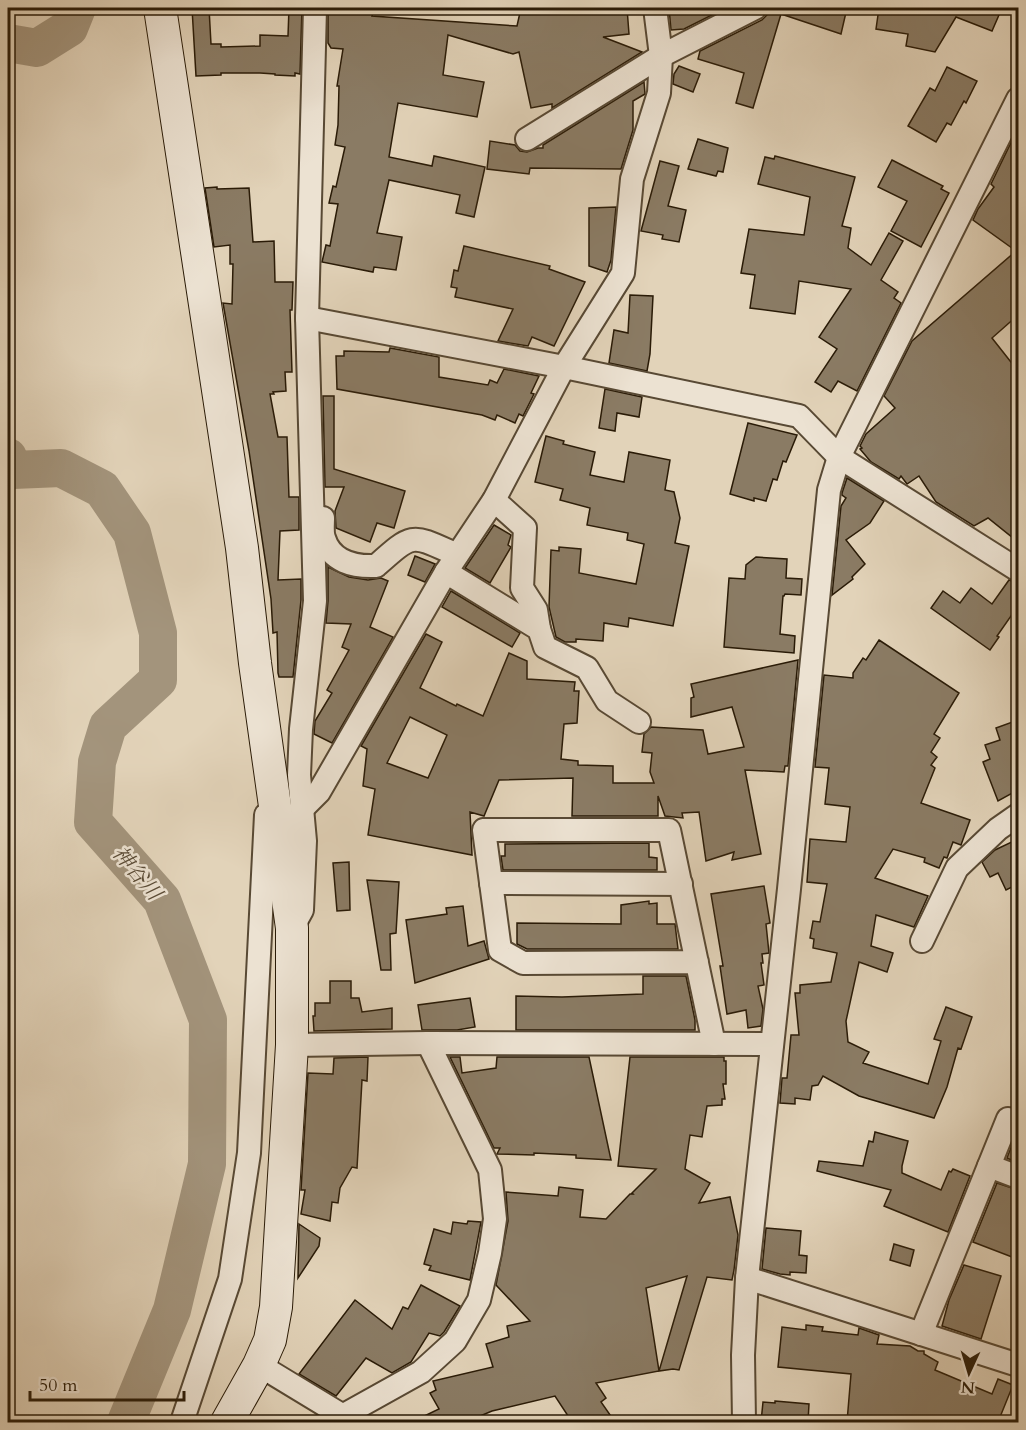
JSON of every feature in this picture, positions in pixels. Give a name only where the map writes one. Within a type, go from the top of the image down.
[{"type":"street","points":[[160,8],[242,548],[255,663],[288,807],[292,928],[292,1045],[276,1307],[270,1340],[259,1365],[227,1422]]},
{"type":"street","points":[[288,807],[299,775],[315,600],[307,318],[315,8]]},
{"type":"street","points":[[182,1422],[230,1279],[249,1154],[266,813],[288,807],[320,792],[451,563],[494,500],[564,367],[623,273],[632,179],[659,93],[661,56],[655,8]]},
{"type":"street","points":[[527,139],[661,56],[755,8]]},
{"type":"street","points":[[744,1422],[743,1355],[747,1278],[829,490],[839,457],[1018,99]]},
{"type":"street","points":[[307,318],[564,367],[799,416],[839,457],[1018,570]]},
{"type":"street","points":[[494,500],[525,528],[522,588],[536,610],[539,628],[546,647],[586,668],[607,701],[639,722]]},
{"type":"street","points":[[312,506],[323,507],[324,538],[336,557],[357,566],[376,566],[403,542],[422,538],[451,563],[539,628]]},
{"type":"street","points":[[922,941],[957,868],[998,829],[1018,815]]},
{"type":"street","points":[[697,962],[523,963],[500,950],[484,830],[669,830],[681,884],[714,1044]]},
{"type":"street","points":[[491,883],[681,884]]},
{"type":"street","points":[[259,1365],[348,1419],[421,1372],[455,1341],[479,1300],[495,1219],[490,1170],[428,1043]]},
{"type":"street","points":[[292,1045],[772,1044]]},
{"type":"street","points":[[921,1334],[1008,1119]]},
{"type":"street","points":[[989,1166],[1018,1178]]},
{"type":"street","points":[[747,1278],[1018,1365]]},
{"type":"building","points":[[192,8],[209,8],[211,44],[221,44],[221,47],[260,46],[260,35],[288,36],[289,8],[302,8],[300,74],[295,73],[295,76],[221,73],[221,75],[196,76]]},
{"type":"building","points":[[328,8],[373,13],[372,16],[517,26],[521,8],[627,8],[629,34],[603,37],[642,52],[552,108],[552,104],[531,108],[519,52],[513,54],[448,35],[443,75],[484,82],[477,117],[398,103],[389,157],[432,166],[434,156],[485,167],[474,217],[456,213],[460,195],[389,180],[377,233],[402,237],[396,270],[374,267],[373,272],[322,262],[326,245],[330,246],[338,204],[329,203],[333,186],[336,187],[345,147],[335,145],[338,125],[339,86],[337,86],[343,49],[331,48],[328,43]]},
{"type":"building","points":[[669,8],[726,8],[684,29],[671,30]]},
{"type":"building","points":[[768,8],[847,8],[841,34],[781,14],[753,108],[736,103],[744,73],[698,59],[700,51],[762,20],[767,15]]},
{"type":"building","points":[[879,8],[1002,8],[992,31],[956,17],[935,52],[906,46],[908,34],[876,29]]},
{"type":"building","points":[[679,66],[700,74],[693,92],[673,84],[674,74]]},
{"type":"building","points":[[947,67],[977,81],[966,103],[964,101],[951,125],[947,123],[936,142],[908,126],[930,88],[935,91]]},
{"type":"building","points":[[644,82],[645,94],[633,101],[633,130],[621,169],[530,168],[529,174],[487,169],[490,141],[515,145],[520,151],[527,152],[543,148],[543,145]]},
{"type":"building","points":[[1018,128],[1018,315],[992,338],[1018,371],[1018,542],[988,518],[974,526],[936,502],[919,476],[907,484],[901,476],[899,479],[871,462],[860,446],[866,434],[895,408],[884,396],[912,341],[1016,251],[973,220],[994,187],[991,184]]},
{"type":"building","points":[[698,139],[728,148],[723,172],[718,171],[716,176],[688,169]]},
{"type":"building","points":[[775,156],[855,177],[842,226],[851,228],[848,248],[871,265],[889,233],[903,241],[881,280],[898,292],[894,298],[901,303],[857,391],[838,381],[831,392],[815,382],[837,349],[819,337],[851,289],[799,281],[795,314],[750,308],[755,275],[741,273],[749,229],[804,235],[810,197],[758,184],[765,157],[774,159]]},
{"type":"building","points":[[892,160],[943,186],[941,189],[949,193],[921,247],[891,231],[907,201],[878,187]]},
{"type":"building","points":[[660,161],[679,166],[668,206],[686,210],[679,242],[662,239],[663,235],[641,231]]},
{"type":"building","points":[[217,187],[217,189],[249,188],[253,242],[274,241],[275,282],[293,282],[292,310],[290,310],[292,372],[285,372],[286,391],[270,394],[278,437],[287,437],[289,497],[299,497],[299,530],[280,531],[278,580],[301,579],[293,677],[279,677],[278,673],[277,632],[273,633],[271,599],[249,451],[223,303],[232,304],[233,264],[230,264],[230,245],[214,247],[205,188]]},
{"type":"building","points":[[616,207],[611,260],[607,272],[589,266],[589,208]]},
{"type":"building","points":[[464,246],[550,266],[549,269],[585,282],[554,346],[532,337],[528,346],[498,341],[513,309],[455,297],[457,288],[451,287],[454,270],[458,271]]},
{"type":"building","points":[[630,295],[653,296],[647,371],[609,363],[614,330],[628,333]]},
{"type":"building","points":[[390,348],[439,357],[439,377],[488,385],[490,380],[497,383],[504,369],[539,376],[531,393],[534,394],[523,416],[519,414],[515,423],[497,415],[495,420],[482,415],[337,389],[336,356],[344,356],[344,351],[389,352]]},
{"type":"building","points":[[605,389],[642,397],[639,417],[617,413],[615,431],[599,428]]},
{"type":"building","points":[[323,396],[334,396],[334,469],[405,491],[394,528],[377,523],[370,542],[336,528],[335,511],[344,487],[325,487]]},
{"type":"building","points":[[748,423],[797,435],[786,462],[783,461],[777,480],[773,479],[766,501],[754,498],[754,501],[730,494]]},
{"type":"building","points":[[546,436],[564,441],[563,444],[595,452],[590,475],[624,482],[629,452],[670,460],[665,490],[674,492],[680,518],[675,543],[689,546],[673,626],[629,618],[628,627],[604,623],[603,641],[576,639],[576,642],[565,642],[556,637],[549,607],[551,550],[559,551],[559,547],[581,549],[579,573],[636,584],[644,544],[627,540],[628,533],[587,525],[590,508],[560,500],[563,489],[535,482]]},
{"type":"building","points":[[847,478],[884,501],[870,523],[846,540],[865,564],[852,577],[853,579],[832,595],[841,506],[846,498],[842,493]]},
{"type":"building","points":[[494,525],[511,535],[508,545],[511,547],[490,583],[465,568]]},
{"type":"building","points":[[415,556],[435,564],[425,582],[408,575]]},
{"type":"building","points":[[756,557],[787,559],[786,578],[802,579],[801,595],[785,594],[783,596],[780,634],[795,636],[794,653],[724,647],[729,578],[745,579],[746,565]]},
{"type":"building","points":[[328,567],[349,577],[368,580],[381,578],[388,581],[370,627],[393,637],[332,743],[314,734],[315,721],[332,693],[327,690],[349,650],[342,647],[351,624],[326,623]]},
{"type":"building","points":[[1009,580],[1018,583],[1018,606],[990,650],[931,608],[943,591],[960,603],[971,588],[992,604]]},
{"type":"building","points":[[451,591],[520,633],[512,647],[442,607]]},
{"type":"building","points":[[426,634],[442,642],[420,688],[456,706],[457,704],[483,716],[509,653],[527,661],[527,679],[575,682],[574,691],[579,691],[577,723],[564,724],[561,759],[578,761],[578,765],[613,766],[613,783],[654,783],[650,772],[652,753],[642,752],[644,734],[651,727],[703,730],[708,754],[744,747],[732,707],[691,717],[691,698],[694,697],[691,684],[798,660],[788,766],[785,766],[784,772],[745,770],[761,854],[732,860],[734,852],[706,861],[699,812],[682,813],[683,818],[665,816],[658,796],[658,816],[572,816],[573,778],[499,780],[484,816],[470,812],[472,855],[368,835],[375,789],[363,786],[367,749],[361,746]],"holes":[[[410,717],[447,735],[428,778],[387,763]]]},
{"type":"building","points":[[879,640],[959,693],[934,734],[940,738],[931,752],[937,757],[931,765],[935,768],[921,803],[970,820],[961,845],[953,842],[947,858],[944,857],[939,868],[924,862],[925,858],[893,849],[875,878],[928,896],[914,927],[876,915],[871,946],[893,953],[887,972],[859,962],[846,1021],[848,1042],[869,1052],[863,1063],[928,1084],[941,1041],[934,1039],[946,1007],[972,1017],[961,1049],[958,1048],[947,1087],[934,1118],[859,1096],[823,1076],[818,1085],[812,1086],[810,1100],[795,1098],[795,1104],[780,1103],[782,1078],[787,1078],[791,1035],[799,1035],[795,993],[800,993],[800,985],[831,982],[837,953],[813,948],[814,939],[810,938],[813,921],[820,922],[827,884],[807,882],[810,839],[846,842],[850,807],[825,804],[829,768],[815,767],[824,675],[853,678],[853,673],[863,658],[866,660]]},
{"type":"building","points":[[1018,720],[1018,790],[998,801],[983,762],[990,759],[985,745],[1000,740],[996,728]]},
{"type":"building","points":[[1018,839],[1018,884],[1006,890],[998,873],[990,877],[982,862],[995,850]]},
{"type":"building","points":[[649,843],[649,857],[657,858],[657,870],[503,870],[501,856],[505,856],[505,844]]},
{"type":"building","points":[[349,862],[350,910],[337,911],[333,863]]},
{"type":"building","points":[[367,880],[399,882],[396,933],[390,934],[391,970],[381,970]]},
{"type":"building","points":[[764,886],[770,923],[766,924],[769,953],[762,954],[763,963],[761,963],[764,985],[758,986],[763,1009],[761,1026],[748,1028],[746,1010],[727,1014],[720,966],[723,966],[711,894]]},
{"type":"building","points":[[649,901],[649,904],[657,903],[657,924],[675,924],[678,949],[527,949],[517,944],[517,923],[621,924],[621,905]]},
{"type":"building","points":[[463,906],[468,946],[484,941],[489,959],[415,983],[406,920],[447,914],[446,908]]},
{"type":"building","points":[[643,976],[686,976],[695,1030],[516,1030],[516,996],[643,994]]},
{"type":"building","points":[[330,981],[351,981],[351,998],[359,998],[362,1012],[392,1008],[392,1029],[314,1031],[315,1003],[330,1003]]},
{"type":"building","points":[[470,998],[475,1027],[457,1030],[422,1030],[418,1005]]},
{"type":"building","points":[[368,1057],[367,1081],[362,1080],[357,1168],[352,1167],[340,1188],[338,1203],[332,1202],[330,1221],[301,1214],[305,1190],[301,1190],[308,1073],[333,1074],[334,1058]]},
{"type":"building","points":[[450,1057],[460,1057],[462,1073],[496,1068],[497,1057],[589,1057],[611,1160],[576,1158],[576,1155],[497,1154],[500,1148],[494,1148]]},
{"type":"building","points":[[630,1057],[724,1057],[726,1061],[726,1084],[723,1084],[725,1099],[722,1099],[722,1105],[707,1106],[702,1137],[690,1135],[685,1169],[710,1183],[699,1203],[730,1197],[738,1235],[734,1270],[732,1280],[707,1277],[679,1370],[659,1371],[596,1383],[606,1398],[601,1402],[615,1422],[572,1422],[555,1396],[492,1411],[466,1422],[412,1422],[439,1409],[430,1393],[436,1390],[433,1381],[493,1367],[486,1344],[509,1337],[507,1326],[530,1321],[496,1285],[508,1221],[506,1192],[558,1196],[559,1187],[583,1190],[580,1217],[606,1219],[656,1169],[618,1166]],"holes":[[[687,1276],[659,1371],[646,1288]]]},
{"type":"building","points":[[1018,1129],[1018,1163],[1007,1158]]},
{"type":"building","points":[[875,1132],[908,1141],[902,1173],[941,1190],[949,1171],[953,1169],[970,1176],[948,1232],[884,1206],[891,1190],[817,1171],[819,1161],[863,1166],[869,1141],[873,1142]]},
{"type":"building","points":[[997,1183],[1018,1190],[1018,1238],[1012,1257],[973,1242]]},
{"type":"building","points":[[468,1221],[481,1222],[470,1280],[429,1270],[431,1266],[424,1264],[434,1229],[451,1234],[453,1222],[467,1224]]},
{"type":"building","points":[[299,1224],[320,1238],[319,1246],[298,1278]]},
{"type":"building","points":[[766,1228],[801,1231],[799,1255],[807,1256],[806,1273],[790,1272],[790,1275],[762,1269]]},
{"type":"building","points":[[894,1244],[914,1250],[910,1266],[890,1260]]},
{"type":"building","points":[[964,1265],[1001,1276],[981,1339],[942,1326],[949,1300]]},
{"type":"building","points":[[421,1285],[460,1306],[440,1336],[429,1333],[411,1362],[392,1373],[366,1358],[336,1396],[299,1374],[355,1300],[392,1329],[403,1307],[408,1309]]},
{"type":"building","points":[[806,1325],[823,1327],[822,1331],[858,1335],[859,1328],[879,1335],[877,1344],[910,1346],[918,1351],[924,1351],[924,1354],[938,1362],[935,1370],[992,1394],[998,1379],[1013,1385],[998,1422],[847,1422],[851,1374],[778,1367],[782,1327],[806,1330]]},
{"type":"building","points":[[775,1401],[809,1404],[808,1422],[761,1422],[763,1402],[775,1403]]},
{"type":"waterway","name":"神谷川","points":[[8,43],[37,48],[69,28],[77,8]]},
{"type":"waterway","name":"神谷川","points":[[8,457],[13,470],[61,468],[102,489],[132,533],[158,633],[158,680],[108,726],[97,762],[93,822],[162,900],[208,1020],[207,1164],[172,1310],[126,1422]]}]
